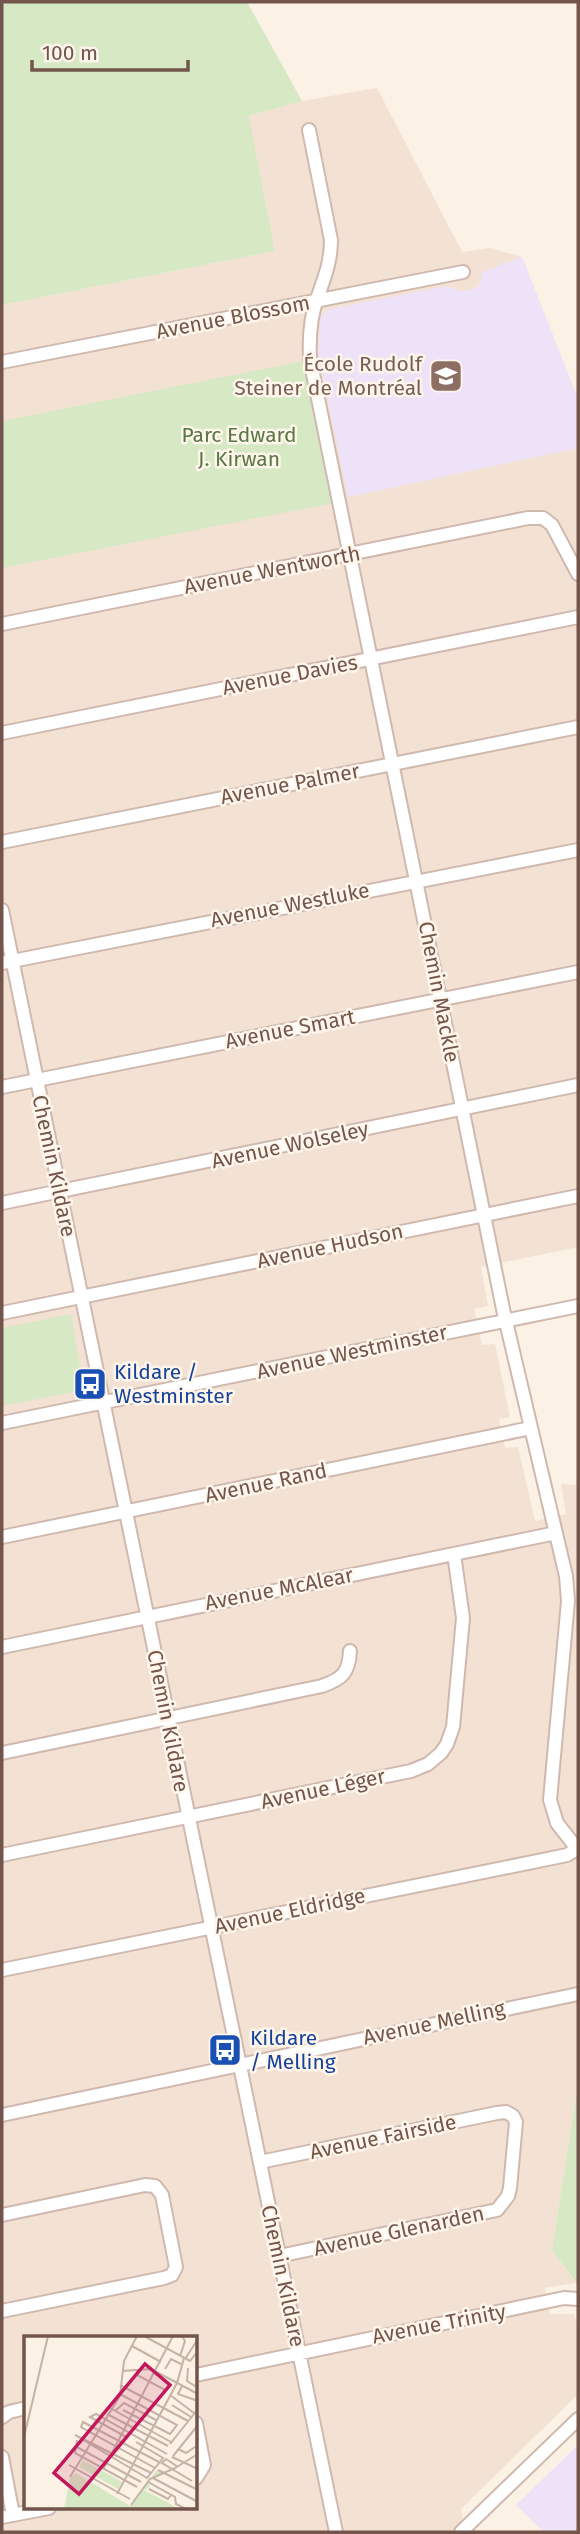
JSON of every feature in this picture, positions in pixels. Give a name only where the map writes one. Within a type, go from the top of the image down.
[{"type":"street","name":"Chemin Mackle","points":[[309,130],[331,240],[331,258],[316,300],[309,333],[310,359],[506,1321],[568,1594],[550,1800],[557,1823],[578,1849]]},
{"type":"street","name":"Avenue Blossom","points":[[2,362],[463,272]]},
{"type":"street","name":"Avenue Wentworth","points":[[2,624],[528,518],[543,518],[552,525],[578,574]]},
{"type":"street","name":"Avenue Davies","points":[[2,733],[578,617]]},
{"type":"street","name":"Avenue Palmer","points":[[2,842],[578,727]]},
{"type":"street","name":"Avenue Westluke","points":[[7,962],[578,850]]},
{"type":"street","name":"Chemin Kildare","points":[[2,910],[7,962],[36,1080],[82,1297],[336,2532]]},
{"type":"street","name":"Avenue Smart","points":[[2,1087],[578,972]]},
{"type":"street","name":"Avenue Wolseley","points":[[2,1203],[578,1085]]},
{"type":"street","name":"Avenue Hudson","points":[[2,1314],[578,1196]]},
{"type":"street","name":"Avenue Westminster","points":[[2,1423],[578,1306]]},
{"type":"street","name":"Avenue Rand","points":[[2,1537],[531,1428]]},
{"type":"street","name":"Avenue McAlear","points":[[2,1647],[556,1533]]},
{"type":"street","name":"Avenue Léger","points":[[2,1854],[411,1771],[428,1764],[447,1744],[453,1727],[463,1626],[454,1554]]},
{"type":"street","points":[[2,1753],[322,1686],[338,1681],[346,1673],[350,1665],[350,1651]]},
{"type":"street","name":"Avenue Eldridge","points":[[2,1970],[567,1855],[578,1849]]},
{"type":"street","name":"Avenue Melling","points":[[2,2115],[578,1994]]},
{"type":"street","name":"Avenue Fairside","points":[[260,2162],[506,2112]]},
{"type":"street","name":"Avenue Glenarden","points":[[279,2256],[497,2210],[508,2196],[510,2188],[516,2122],[513,2116],[506,2112]]},
{"type":"street","points":[[2,2215],[145,2185],[155,2186],[162,2195],[176,2267],[172,2275],[2,2311]]},
{"type":"street","name":"Avenue Trinity","points":[[198,2375],[564,2298],[578,2299]]},
{"type":"street","points":[[2,2417],[9,2412],[24,2408]]},
{"type":"street","points":[[461,2532],[578,2419]]},
{"type":"street","points":[[198,2434],[204,2465],[198,2475]]},
{"type":"street","points":[[2,2457],[8,2516],[39,2510]]},
{"type":"shaded area","points":[[377,88],[462,252],[490,248],[522,257],[578,399],[578,1247],[481,1267],[488,1306],[474,1309],[482,1345],[495,1344],[510,1417],[499,1419],[505,1448],[518,1447],[535,1521],[566,1514],[561,1484],[578,1485],[578,2083],[552,2250],[576,2283],[545,2288],[550,2314],[574,2314],[578,2329],[578,2394],[461,2509],[466,2532],[2,2532],[2,305],[275,251],[249,116],[302,101]]},
{"type":"shaded area","name":"École Rudolf Steiner de Montréal","points":[[522,257],[578,399],[578,448],[348,497],[318,352],[321,316],[330,309],[446,286],[460,291],[472,290],[481,283],[482,272]]},
{"type":"shaded area","points":[[578,2445],[578,2532],[544,2532],[516,2505]]},
{"type":"green space","points":[[2,2],[247,2],[302,101],[249,116],[275,251],[2,305]]},
{"type":"green space","name":"Parc Edward J. Kirwan","points":[[304,361],[334,503],[2,568],[2,421]]},
{"type":"green space","points":[[71,1314],[84,1390],[2,1406],[2,1328]]},
{"type":"green space","points":[[578,2083],[578,2285],[552,2250]]},
{"type":"place","name":"École Rudolf Steiner de Montréal","points":[[446,376]]},
{"type":"place","name":"Kildare / Westminster","points":[[90,1384]]},
{"type":"place","name":"Kildare / Melling","points":[[225,2050]]}]
